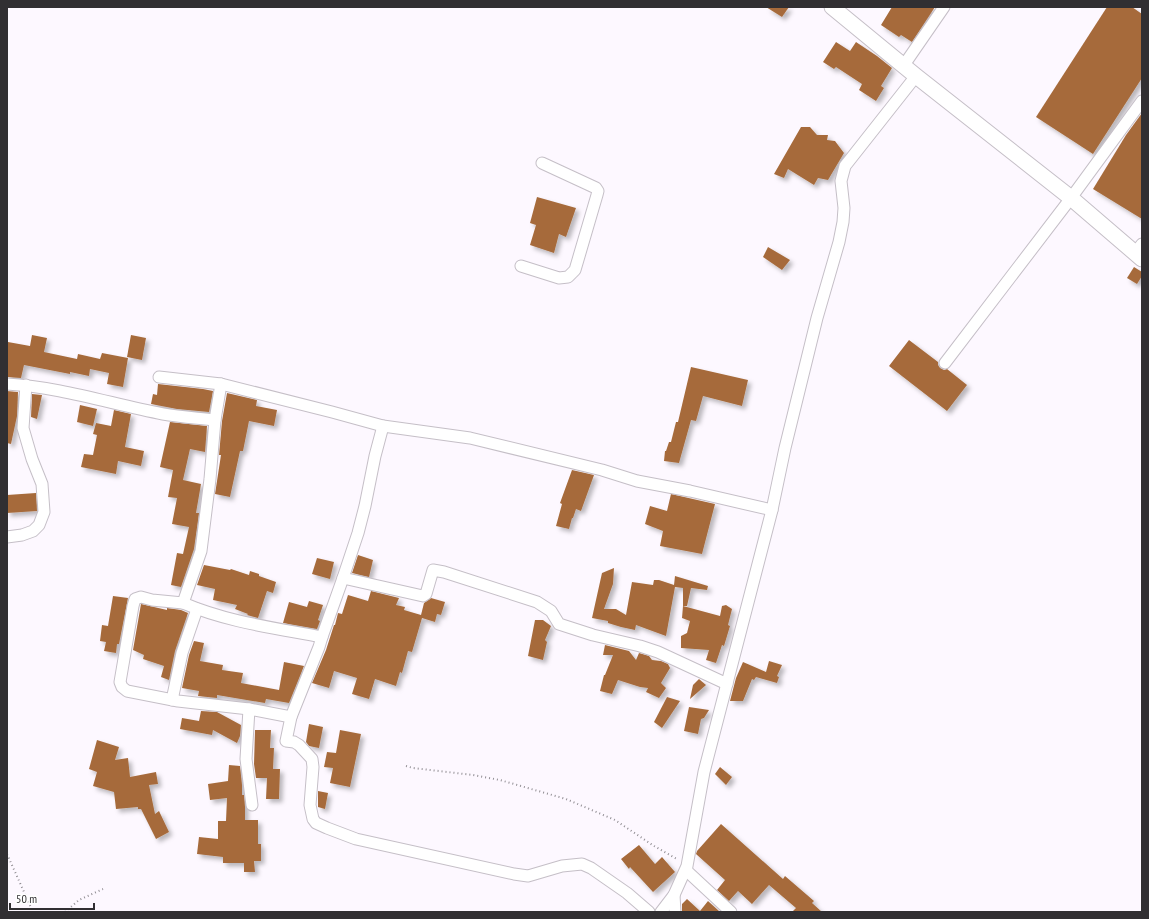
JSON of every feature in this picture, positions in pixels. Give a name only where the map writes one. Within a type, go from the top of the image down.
[{"type":"main road","points":[[832,7],[916,76],[1140,252]]},
{"type":"street","points":[[904,65],[944,7]]},
{"type":"street","points":[[661,912],[674,895],[686,868],[704,772],[772,510],[785,448],[817,318],[839,242],[844,208],[841,181],[843,170],[916,76]]},
{"type":"street","points":[[945,363],[1071,198],[1142,101]]},
{"type":"street","points":[[521,266],[559,278],[568,277],[575,270],[598,191],[596,188],[542,163]]},
{"type":"street","points":[[159,377],[221,384],[383,426],[470,438],[602,470],[637,481],[690,491],[772,510]]},
{"type":"street","points":[[7,384],[26,385],[80,395],[164,414],[215,420]]},
{"type":"street","points":[[183,603],[201,551],[210,479],[215,420],[221,384]]},
{"type":"street","points":[[7,537],[22,535],[33,531],[39,525],[44,512],[42,484],[22,428],[26,385]]},
{"type":"street","points":[[383,426],[375,456],[365,506],[343,578],[319,647],[290,717],[286,741],[294,742],[299,745],[312,759],[313,767],[310,805],[312,819],[327,828],[356,839],[514,874],[528,876],[562,866],[582,864],[591,868],[627,893],[649,912]]},
{"type":"street","points":[[343,578],[423,596],[426,594],[433,570],[444,572],[537,602],[551,611],[559,624],[593,635],[640,646],[658,652],[727,684]]},
{"type":"street","points":[[290,717],[249,709],[172,700],[127,691],[122,687],[120,682],[135,599],[141,597],[152,600],[183,603],[198,609],[246,622],[322,637]]},
{"type":"street","points":[[172,700],[182,653],[198,609]]},
{"type":"street","points":[[249,709],[246,759],[252,805]]},
{"type":"street","points":[[686,868],[731,912]]},
{"type":"street","points":[[674,895],[675,912]]},
{"type":"path","points":[[406,766],[500,780],[566,799],[615,820],[686,868]]},
{"type":"path","points":[[7,854],[33,912]]},
{"type":"path","points":[[66,912],[79,900],[103,889]]},
{"type":"building","points":[[766,7],[789,7],[782,17]]},
{"type":"building","points":[[892,7],[935,7],[912,42],[901,35],[899,37],[881,25]]},
{"type":"building","points":[[1107,7],[1132,7],[1142,14],[1142,78],[1093,154],[1036,117]]},
{"type":"building","points":[[836,42],[850,51],[856,42],[892,68],[881,86],[884,88],[876,101],[859,90],[862,84],[836,67],[834,69],[823,62]]},
{"type":"building","points":[[1142,113],[1142,219],[1093,189],[1126,135]]},
{"type":"building","points":[[801,127],[810,127],[817,135],[828,135],[827,140],[835,141],[844,153],[828,180],[818,178],[814,185],[788,169],[784,178],[774,174]]},
{"type":"building","points":[[537,197],[576,208],[566,237],[559,234],[554,253],[530,245],[536,225],[530,223]]},
{"type":"building","points":[[768,247],[790,260],[782,270],[763,257]]},
{"type":"building","points":[[1134,267],[1142,272],[1142,276],[1137,284],[1127,278]]},
{"type":"building","points":[[32,335],[47,338],[44,352],[77,359],[78,354],[100,359],[102,353],[128,358],[123,387],[107,384],[109,373],[90,369],[89,376],[24,365],[21,378],[7,377],[8,342],[30,346]]},
{"type":"building","points":[[131,335],[146,338],[142,360],[127,357]]},
{"type":"building","points":[[909,340],[938,362],[940,368],[944,370],[947,369],[967,385],[947,411],[889,366]]},
{"type":"building","points":[[691,367],[748,380],[742,406],[703,396],[696,421],[691,420],[679,463],[664,461],[665,451],[669,442],[671,442],[676,422],[678,422]]},
{"type":"building","points":[[158,384],[213,391],[209,412],[177,409],[151,404],[153,394],[157,395]]},
{"type":"building","points":[[7,391],[18,392],[17,416],[11,444],[7,443]]},
{"type":"building","points":[[227,393],[257,400],[256,406],[277,410],[274,426],[249,421],[243,451],[240,451],[230,497],[215,494],[221,455],[219,455],[222,421]]},
{"type":"building","points":[[32,394],[42,395],[37,419],[31,417]]},
{"type":"building","points":[[80,405],[97,409],[93,426],[77,422]]},
{"type":"building","points":[[114,410],[131,414],[125,447],[144,451],[141,466],[118,461],[116,474],[81,467],[84,454],[93,455],[97,435],[93,434],[96,423],[111,426]]},
{"type":"building","points":[[170,422],[207,426],[205,452],[190,449],[183,480],[201,484],[196,513],[199,513],[194,549],[181,587],[171,585],[177,553],[183,554],[189,527],[172,524],[177,498],[168,497],[173,470],[160,467]]},
{"type":"building","points":[[572,470],[594,475],[581,511],[576,509],[569,529],[556,526],[562,504],[560,503]]},
{"type":"building","points":[[36,493],[37,511],[7,513],[7,495]]},
{"type":"building","points":[[671,494],[715,504],[702,554],[660,546],[663,531],[645,524],[650,506],[667,511]]},
{"type":"building","points":[[358,555],[373,560],[369,577],[352,573]]},
{"type":"building","points":[[317,558],[334,562],[330,579],[312,574]]},
{"type":"building","points":[[204,565],[231,569],[249,575],[250,571],[276,582],[273,593],[267,591],[258,618],[247,615],[248,614],[235,609],[237,605],[213,600],[215,589],[197,585]]},
{"type":"building","points":[[614,568],[613,584],[604,609],[616,609],[626,615],[632,582],[653,585],[654,580],[659,580],[674,585],[675,576],[708,586],[707,590],[691,588],[687,606],[683,606],[683,588],[675,587],[666,636],[636,625],[635,630],[608,623],[608,621],[592,618],[602,573]]},
{"type":"building","points":[[371,591],[399,598],[396,605],[405,607],[404,610],[421,615],[424,603],[431,598],[445,602],[441,615],[437,614],[435,622],[422,618],[412,652],[408,651],[402,673],[400,672],[396,686],[375,679],[369,699],[352,694],[357,678],[334,671],[329,688],[312,683],[326,650],[338,613],[342,614],[348,595],[368,601]]},
{"type":"building","points":[[113,596],[128,598],[116,653],[104,651],[106,642],[100,641],[102,625],[108,626]]},
{"type":"building","points":[[309,601],[323,605],[318,620],[320,621],[317,629],[283,623],[289,602],[307,607]]},
{"type":"building","points":[[141,604],[167,610],[167,608],[181,610],[188,613],[175,651],[169,680],[161,677],[164,666],[143,659],[144,655],[133,650]]},
{"type":"building","points":[[726,605],[732,609],[728,625],[730,626],[724,646],[722,645],[716,663],[706,660],[709,650],[681,648],[681,636],[687,633],[690,621],[682,618],[683,606],[720,616],[722,606]]},
{"type":"building","points":[[535,620],[543,620],[551,626],[545,640],[547,642],[543,660],[528,656]]},
{"type":"building","points":[[194,641],[204,643],[200,661],[223,665],[222,670],[243,673],[241,683],[279,690],[284,662],[304,666],[289,703],[266,699],[265,703],[217,695],[217,698],[198,696],[199,691],[182,688],[189,655]]},
{"type":"building","points":[[605,645],[629,651],[636,660],[639,653],[649,656],[652,660],[661,661],[668,664],[670,668],[661,683],[666,688],[659,698],[646,692],[648,688],[618,680],[612,694],[600,691],[604,675],[613,655],[603,655]]},
{"type":"building","points":[[769,661],[782,665],[777,676],[779,677],[777,683],[756,677],[754,680],[752,679],[743,701],[730,701],[736,678],[743,662],[766,672]]},
{"type":"building","points":[[699,679],[706,685],[690,699],[693,685]]},
{"type":"building","points":[[667,697],[680,701],[662,728],[654,722]]},
{"type":"building","points":[[689,707],[709,710],[704,718],[701,719],[698,734],[684,731]]},
{"type":"building","points":[[201,711],[217,712],[241,725],[240,736],[237,743],[213,730],[212,735],[180,729],[182,718],[199,721]]},
{"type":"building","points":[[309,724],[323,727],[319,748],[309,746],[306,742]]},
{"type":"building","points":[[255,730],[271,730],[270,748],[274,748],[273,769],[280,769],[279,799],[266,799],[267,778],[256,778],[254,764]]},
{"type":"building","points":[[340,730],[361,734],[350,787],[330,783],[333,768],[324,767],[327,752],[336,753]]},
{"type":"building","points":[[97,740],[119,747],[115,760],[128,758],[130,777],[156,772],[158,784],[149,785],[155,814],[159,811],[169,832],[156,839],[141,809],[138,809],[138,807],[116,809],[114,792],[93,786],[97,772],[89,769]]},
{"type":"building","points":[[229,765],[240,766],[242,795],[244,795],[245,820],[258,820],[258,844],[261,844],[261,861],[254,861],[255,872],[244,872],[244,863],[223,863],[223,857],[197,854],[199,837],[218,839],[218,821],[226,821],[227,798],[210,800],[208,784],[228,781]]},
{"type":"building","points":[[720,767],[732,777],[726,785],[715,774]]},
{"type":"building","points":[[318,791],[328,793],[325,809],[318,807]]},
{"type":"building","points":[[721,824],[783,879],[785,876],[814,901],[812,903],[822,912],[792,912],[796,908],[769,885],[752,904],[738,891],[729,901],[717,890],[725,880],[696,854]]},
{"type":"building","points":[[639,845],[655,864],[662,857],[675,872],[653,892],[630,867],[629,869],[621,859]]},
{"type":"building","points":[[687,899],[700,911],[708,901],[720,912],[682,912],[682,904]]}]
